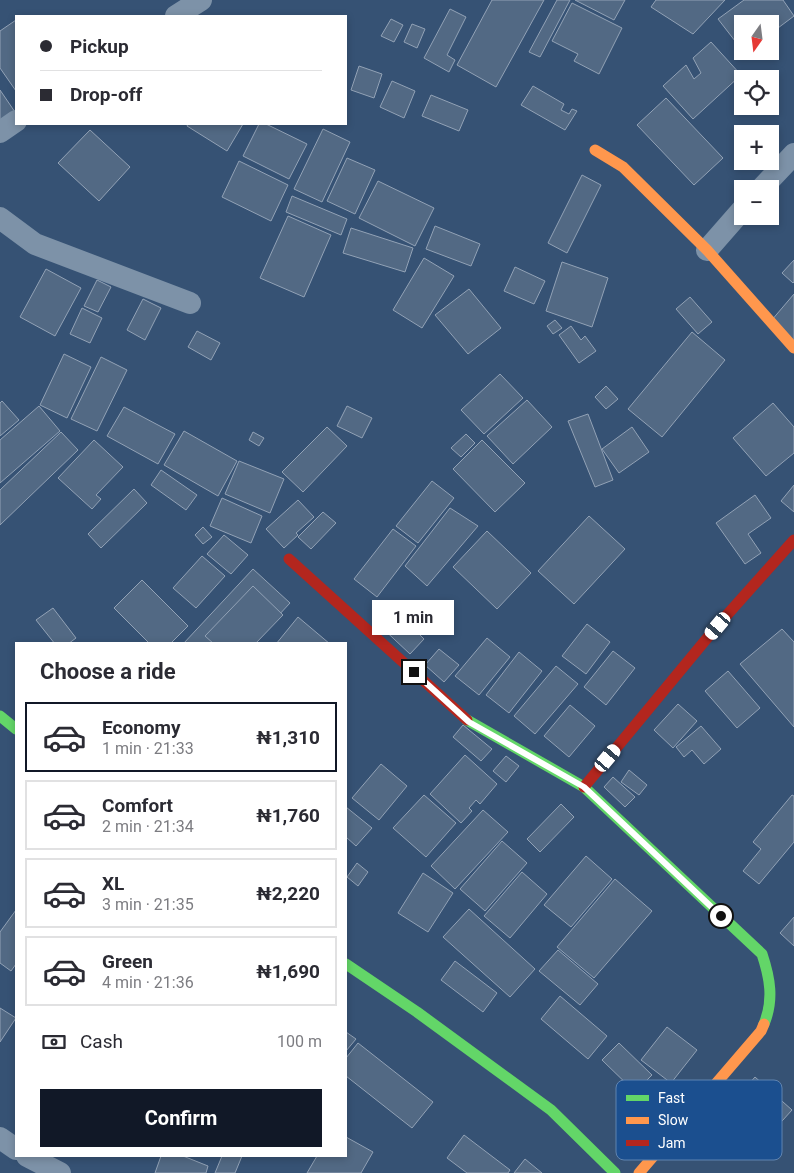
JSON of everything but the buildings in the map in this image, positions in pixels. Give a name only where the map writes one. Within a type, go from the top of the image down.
[{"type":"street","points":[[177,10],[201,0]]},
{"type":"street","points":[[0,132],[15,122]]},
{"type":"street","points":[[595,150],[623,167],[707,250],[794,348]]},
{"type":"street","points":[[769,180],[794,154]]},
{"type":"street","points":[[0,218],[35,244],[190,303]]},
{"type":"street","points":[[707,250],[734,219]]},
{"type":"street","points":[[584,787],[718,626],[794,540]]},
{"type":"street","points":[[288,559],[469,722],[584,787],[762,954],[768,971],[772,998],[769,1014],[761,1031],[719,1080]]},
{"type":"street","points":[[0,716],[15,728]]},
{"type":"street","points":[[347,965],[417,1012],[551,1110],[615,1173]]},
{"type":"street","points":[[0,1138],[15,1150]]},
{"type":"street","points":[[27,1159],[60,1173]]},
{"type":"street","points":[[639,1173],[650,1160]]},
{"type":"traffic: fast","points":[[0,716],[15,728]]},
{"type":"traffic: fast","points":[[467,720],[584,787],[762,954],[770,989],[769,1006],[764,1024]]},
{"type":"traffic: fast","points":[[347,965],[417,1012],[551,1110],[615,1173]]},
{"type":"traffic: slow","points":[[595,150],[623,167],[707,250],[794,348]]},
{"type":"traffic: slow","points":[[719,1080],[761,1031],[764,1024]]},
{"type":"traffic: slow","points":[[639,1173],[650,1160]]},
{"type":"traffic: jam","points":[[584,787],[718,625],[794,540]]},
{"type":"traffic: jam","points":[[289,559],[467,720]]},
{"type":"route","points":[[414,672],[469,722],[584,787],[721,916]]}]
